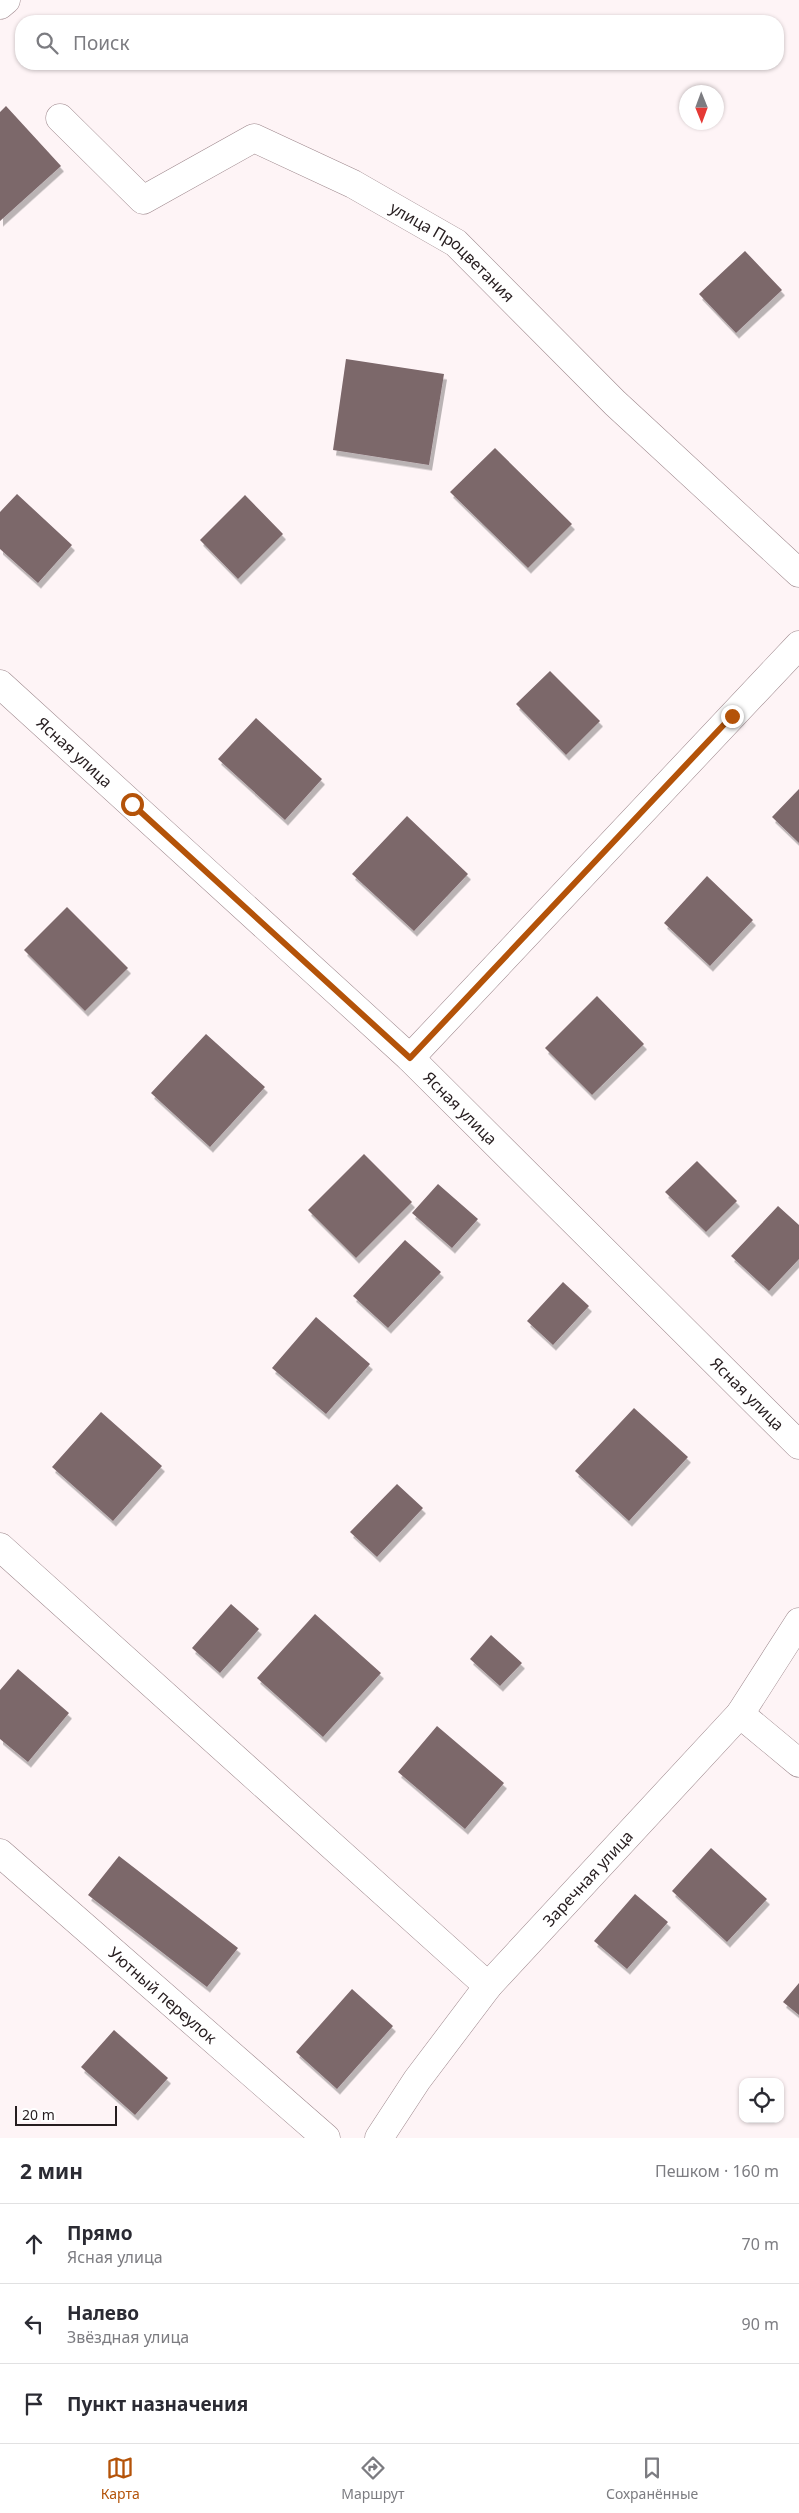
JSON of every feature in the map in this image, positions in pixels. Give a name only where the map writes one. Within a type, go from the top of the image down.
[{"type":"street","points":[[0,5],[6,0]]},
{"type":"street","name":"улица Процветания","points":[[60,118],[143,200],[254,138],[353,184],[456,243],[615,402],[799,572]]},
{"type":"street","points":[[410,1058],[799,645]]},
{"type":"street","name":"Ясная улица","points":[[0,684],[410,1058],[799,1445]]},
{"type":"street","points":[[0,1547],[488,1986]]},
{"type":"street","name":"Заречная улица","points":[[379,2138],[417,2080],[488,1986],[740,1714],[799,1622]]},
{"type":"street","points":[[740,1714],[799,1763]]},
{"type":"street","name":"Уютный переулок","points":[[0,1853],[326,2138]]},
{"type":"building","points":[[6,106],[61,166],[0,221],[0,112]]},
{"type":"building","points":[[745,251],[782,290],[736,333],[699,294]]},
{"type":"building","points":[[346,359],[444,374],[429,465],[333,450]]},
{"type":"building","points":[[495,448],[572,524],[528,568],[450,492]]},
{"type":"building","points":[[17,494],[72,545],[38,583],[0,549],[0,512]]},
{"type":"building","points":[[245,495],[283,534],[238,579],[200,540]]},
{"type":"building","points":[[550,671],[600,721],[566,755],[516,704]]},
{"type":"building","points":[[256,718],[322,779],[285,820],[218,759]]},
{"type":"building","points":[[799,789],[799,843],[772,817]]},
{"type":"building","points":[[407,816],[468,874],[414,931],[352,874]]},
{"type":"building","points":[[707,876],[753,920],[710,966],[664,923]]},
{"type":"building","points":[[67,907],[128,968],[85,1011],[24,950]]},
{"type":"building","points":[[597,996],[644,1044],[592,1095],[545,1048]]},
{"type":"building","points":[[206,1034],[265,1087],[210,1147],[151,1093]]},
{"type":"building","points":[[364,1154],[412,1202],[356,1258],[308,1210]]},
{"type":"building","points":[[697,1161],[737,1201],[706,1232],[665,1192]]},
{"type":"building","points":[[438,1184],[478,1219],[452,1248],[412,1213]]},
{"type":"building","points":[[778,1206],[799,1225],[799,1259],[769,1291],[731,1256]]},
{"type":"building","points":[[405,1240],[441,1272],[388,1328],[353,1296]]},
{"type":"building","points":[[563,1282],[589,1306],[553,1345],[527,1321]]},
{"type":"building","points":[[316,1317],[370,1364],[326,1414],[272,1368]]},
{"type":"building","points":[[634,1408],[688,1457],[629,1521],[575,1471]]},
{"type":"building","points":[[101,1412],[162,1466],[113,1521],[52,1467]]},
{"type":"building","points":[[397,1484],[423,1508],[377,1557],[350,1532]]},
{"type":"building","points":[[231,1604],[259,1629],[220,1673],[192,1648]]},
{"type":"building","points":[[315,1614],[381,1673],[323,1737],[257,1678]]},
{"type":"building","points":[[491,1635],[522,1663],[500,1686],[470,1659]]},
{"type":"building","points":[[18,1669],[69,1713],[28,1762],[0,1739],[0,1690]]},
{"type":"building","points":[[437,1726],[504,1783],[465,1829],[398,1772]]},
{"type":"building","points":[[711,1848],[767,1899],[727,1942],[672,1891]]},
{"type":"building","points":[[119,1856],[238,1948],[207,1987],[88,1895]]},
{"type":"building","points":[[635,1894],[668,1922],[627,1969],[594,1941]]},
{"type":"building","points":[[799,1983],[799,2015],[783,2002]]},
{"type":"building","points":[[352,1989],[393,2026],[337,2089],[296,2052]]},
{"type":"building","points":[[114,2030],[168,2078],[135,2115],[81,2067]]},
{"type":"route","points":[[132,804],[410,1058],[732,716]]}]
